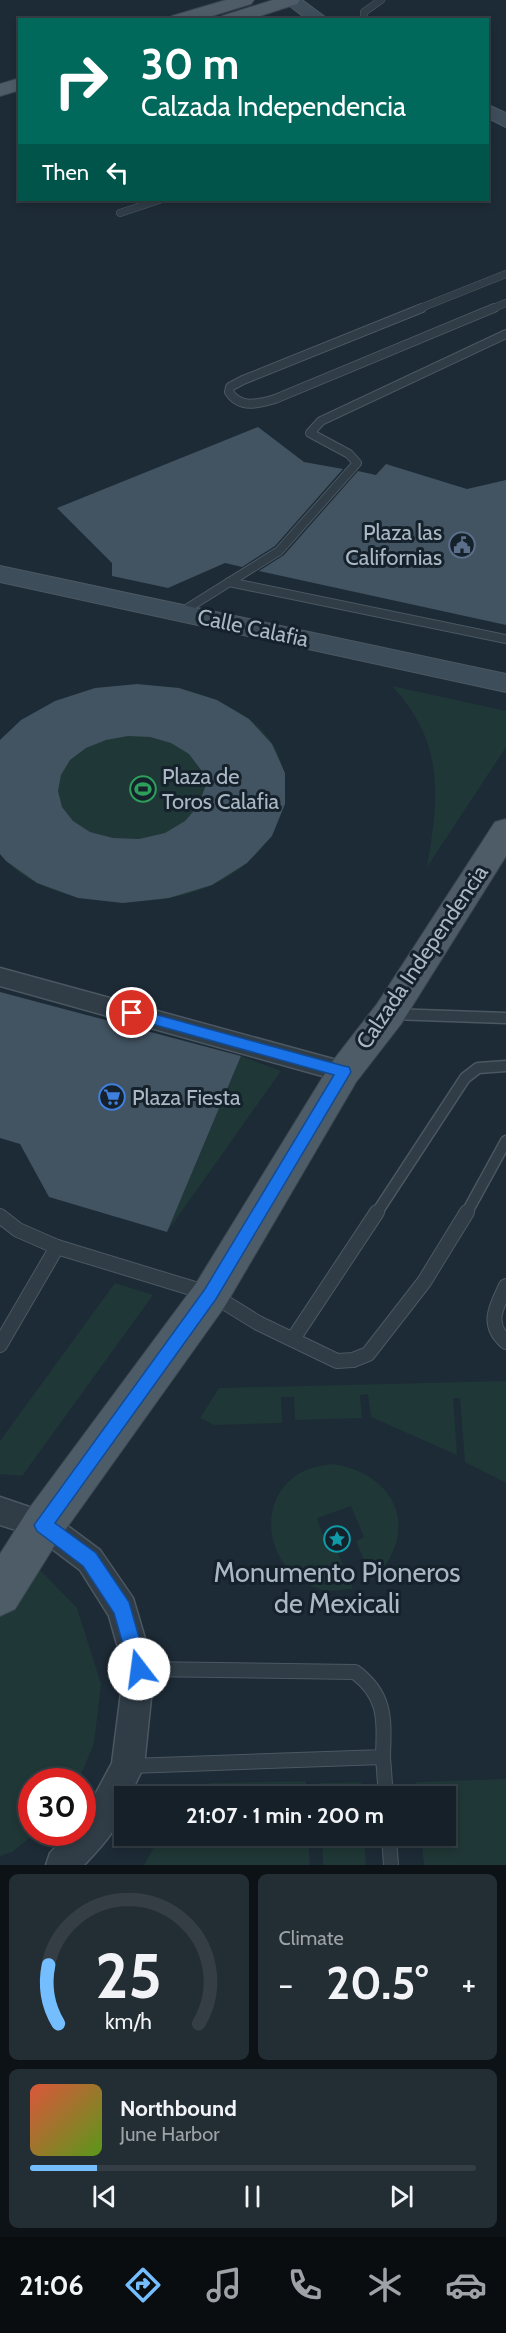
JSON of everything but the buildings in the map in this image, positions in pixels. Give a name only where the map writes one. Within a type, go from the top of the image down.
[{"type":"main road","points":[[185,18],[245,0]]},
{"type":"main road","points":[[234,18],[290,0]]},
{"type":"main road","points":[[0,71],[18,66]]},
{"type":"main road","points":[[0,90],[18,85]]},
{"type":"main road","name":"Calzada Independencia","points":[[0,1594],[43,1525],[210,1294],[344,1072],[389,1014],[506,830]]},
{"type":"street","points":[[290,0],[318,18]]},
{"type":"street","points":[[270,6],[293,18]]},
{"type":"street","points":[[489,112],[506,122]]},
{"type":"street","points":[[489,121],[506,130]]},
{"type":"street","name":"Calle Calafia","points":[[2,577],[506,683]]},
{"type":"street","points":[[0,978],[344,1072]]},
{"type":"street","points":[[0,1511],[43,1525],[90,1560],[122,1609],[139,1669],[128,1766],[98,1826],[62,1865]]},
{"type":"lane","points":[[364,18],[364,12],[381,0]]},
{"type":"lane","points":[[120,213],[156,201]]},
{"type":"lane","points":[[506,273],[243,380],[230,387],[229,392],[234,399],[247,404],[275,399],[506,303]]},
{"type":"lane","points":[[180,613],[279,551],[357,463],[354,456],[316,439],[310,433],[316,425],[506,334]]},
{"type":"lane","points":[[229,582],[506,639]]},
{"type":"lane","points":[[389,1014],[506,1018]]},
{"type":"lane","points":[[293,1339],[465,1078],[478,1068],[506,1066]]},
{"type":"lane","points":[[0,1216],[18,1230],[57,1247],[210,1294],[258,1323],[337,1361],[353,1360],[368,1354],[424,1282],[506,1141]]},
{"type":"lane","points":[[0,1345],[57,1247]]},
{"type":"lane","points":[[506,1286],[492,1320],[495,1332],[506,1342]]},
{"type":"lane","points":[[139,1669],[355,1672],[367,1680],[379,1695],[383,1715],[385,1786]]},
{"type":"lane","points":[[128,1766],[383,1757]]},
{"type":"lane","points":[[390,1846],[391,1865]]},
{"type":"green space","name":"Plaza de Toros Calafia","points":[[151,686],[182,689],[232,708],[248,718],[265,734],[277,752],[283,771],[285,790],[282,809],[275,828],[248,862],[215,884],[196,891],[156,900],[116,902],[70,895],[44,886],[19,872],[0,854],[0,740],[33,714],[67,697],[95,688]]},
{"type":"green space","points":[[392,686],[506,711],[506,747],[427,867],[435,794],[430,750],[422,728]]},
{"type":"green space","points":[[241,1056],[281,1071],[167,1232]]},
{"type":"green space","points":[[115,1283],[153,1295],[22,1476],[0,1474],[0,1441]]},
{"type":"green space","points":[[506,1381],[506,1483],[465,1462],[460,1398],[453,1398],[457,1455],[371,1417],[368,1394],[360,1395],[362,1418],[295,1420],[294,1397],[281,1397],[282,1423],[214,1425],[200,1418],[219,1388]]},
{"type":"green space","points":[[333,1464],[356,1470],[374,1480],[387,1493],[396,1508],[399,1526],[396,1544],[387,1562],[372,1580],[356,1541],[364,1537],[351,1506],[317,1518],[328,1550],[336,1548],[353,1589],[330,1591],[311,1586],[295,1576],[283,1562],[274,1545],[271,1527],[273,1509],[280,1492],[294,1477],[308,1469]]},
{"type":"green space","points":[[0,1551],[36,1566],[77,1608],[101,1684],[94,1743],[84,1768],[18,1768],[19,1846],[12,1852],[0,1856]]},
{"type":"green space","points":[[506,1779],[506,1865],[424,1865],[422,1846],[456,1846],[456,1786],[417,1786],[416,1782]]},
{"type":"green space","points":[[306,1781],[306,1786],[198,1786],[211,1783]]},
{"type":"green space","points":[[361,1782],[361,1786],[319,1786],[319,1783]]},
{"type":"green space","points":[[154,1846],[309,1846],[310,1865],[144,1865]]},
{"type":"green space","points":[[322,1846],[365,1846],[366,1865],[323,1865]]},
{"type":"place","name":"Plaza las Californias","points":[[462,545]]},
{"type":"place","name":"Plaza de Toros Calafia","points":[[143,789]]},
{"type":"place","name":"Plaza Fiesta","points":[[112,1097]]},
{"type":"place","name":"Monumento Pioneros de Mexicali","points":[[337,1539]]},
{"type":"route","points":[[132,1013],[344,1072],[210,1294],[43,1525],[90,1560],[122,1609],[139,1669]]}]
